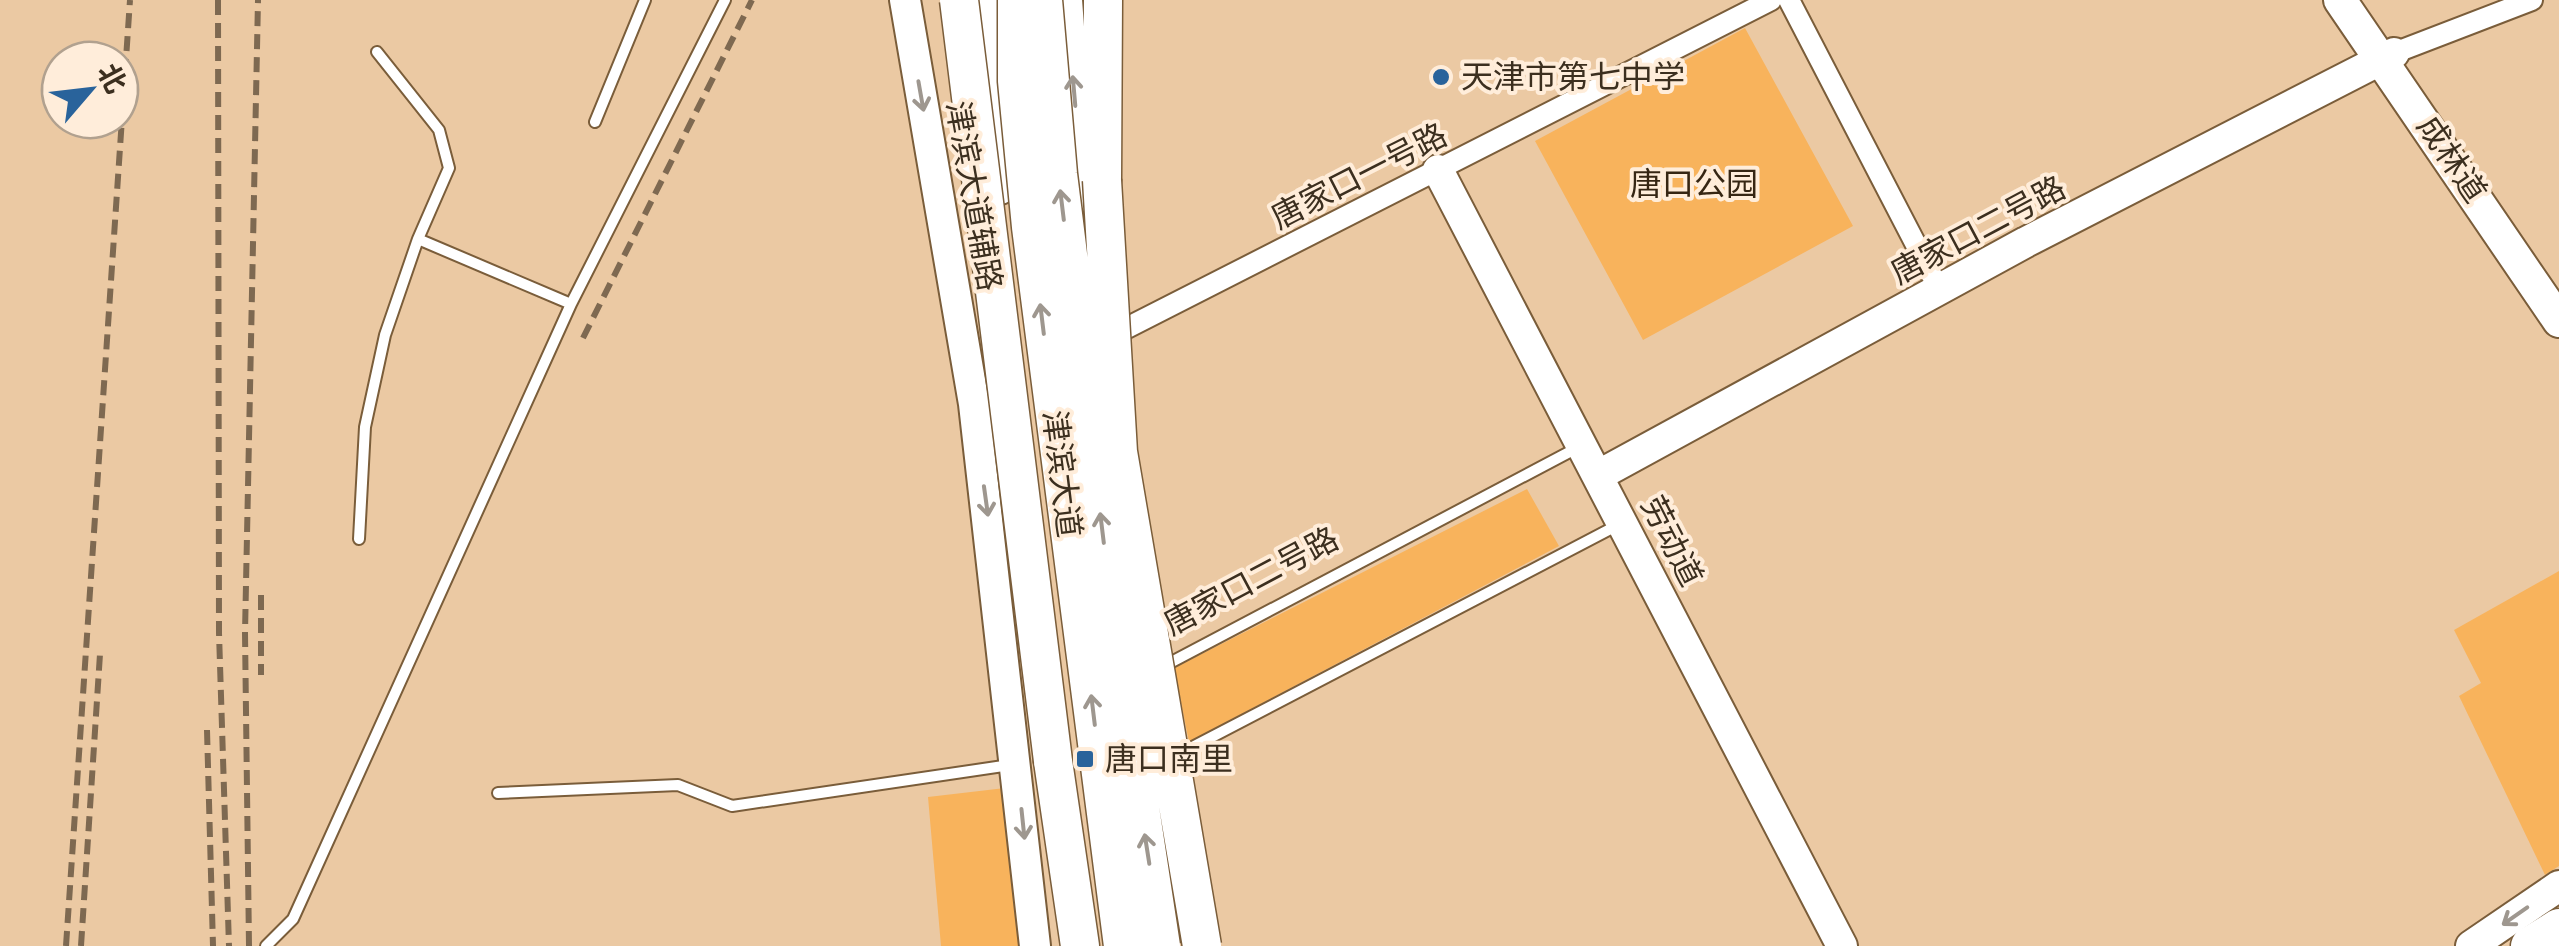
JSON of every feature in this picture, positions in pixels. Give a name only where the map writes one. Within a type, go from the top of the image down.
[{"type":"highway","points":[[956,0],[978,68]]},
{"type":"highway","name":"津滨大道","points":[[1017,0],[1016,81],[1031,227],[1122,946]]},
{"type":"highway","points":[[1043,0],[1060,193],[1123,696],[1161,946]]},
{"type":"highway","points":[[1103,0],[1102,180],[1118,452],[1202,946]]},
{"type":"highway","name":"津滨大道","points":[[978,68],[1035,762],[1080,946]]},
{"type":"highway","points":[[1035,762],[1064,946]]},
{"type":"highway","points":[[2530,946],[2559,928]]},
{"type":"main road","name":"成林道","points":[[2340,0],[2389,56],[2559,300]]},
{"type":"main road","name":"成林道","points":[[2356,0],[2559,321]]},
{"type":"street","name":"津滨大道辅路","points":[[905,0],[1035,762],[1036,946]]},
{"type":"street","name":"津滨大道","points":[[978,68],[986,0]]},
{"type":"street","points":[[1067,0],[1076,122],[1114,334],[1164,666],[1220,946]]},
{"type":"street","name":"唐家口一号路","points":[[974,404],[1772,0]]},
{"type":"street","points":[[1789,0],[1940,290]]},
{"type":"street","points":[[2389,56],[2532,0]]},
{"type":"street","name":"唐家口二号路","points":[[1599,476],[1940,290],[2389,56]]},
{"type":"street","points":[[978,68],[1094,946]]},
{"type":"street","name":"劳动道","points":[[1438,170],[1842,946]]},
{"type":"street","points":[[2471,946],[2559,886]]},
{"type":"lane","points":[[595,122],[645,0]]},
{"type":"lane","points":[[266,946],[293,920],[571,304],[725,0]]},
{"type":"lane","points":[[359,539],[365,427],[385,334],[418,239],[449,168],[438,130],[377,52]]},
{"type":"lane","points":[[418,239],[571,304]]},
{"type":"lane","name":"唐家口二号路","points":[[1164,666],[1582,445]]},
{"type":"lane","points":[[1181,753],[1623,522]]},
{"type":"lane","points":[[498,793],[678,785],[732,806],[1035,762]]},
{"type":"green space","name":"唐口公园","points":[[1745,28],[1853,226],[1643,340],[1535,141]]},
{"type":"green space","points":[[1527,489],[1559,546],[1189,742],[1174,668]]},
{"type":"green space","points":[[2559,571],[2559,866],[2545,875],[2459,696],[2481,683],[2454,630]]},
{"type":"green space","points":[[1005,788],[1019,946],[941,946],[928,797]]},
{"type":"railway","points":[[66,946],[130,0]]},
{"type":"railway","points":[[218,0],[219,633],[229,946]]},
{"type":"railway","points":[[249,946],[245,633],[258,0]]},
{"type":"railway","points":[[583,338],[752,0]]},
{"type":"railway","points":[[261,595],[261,675]]},
{"type":"railway","points":[[81,946],[100,654]]},
{"type":"railway","points":[[207,730],[213,946]]},
{"type":"place","name":"天津市第七中学","points":[[1441,77]]},
{"type":"place","name":"唐口南里","points":[[1085,759]]}]
